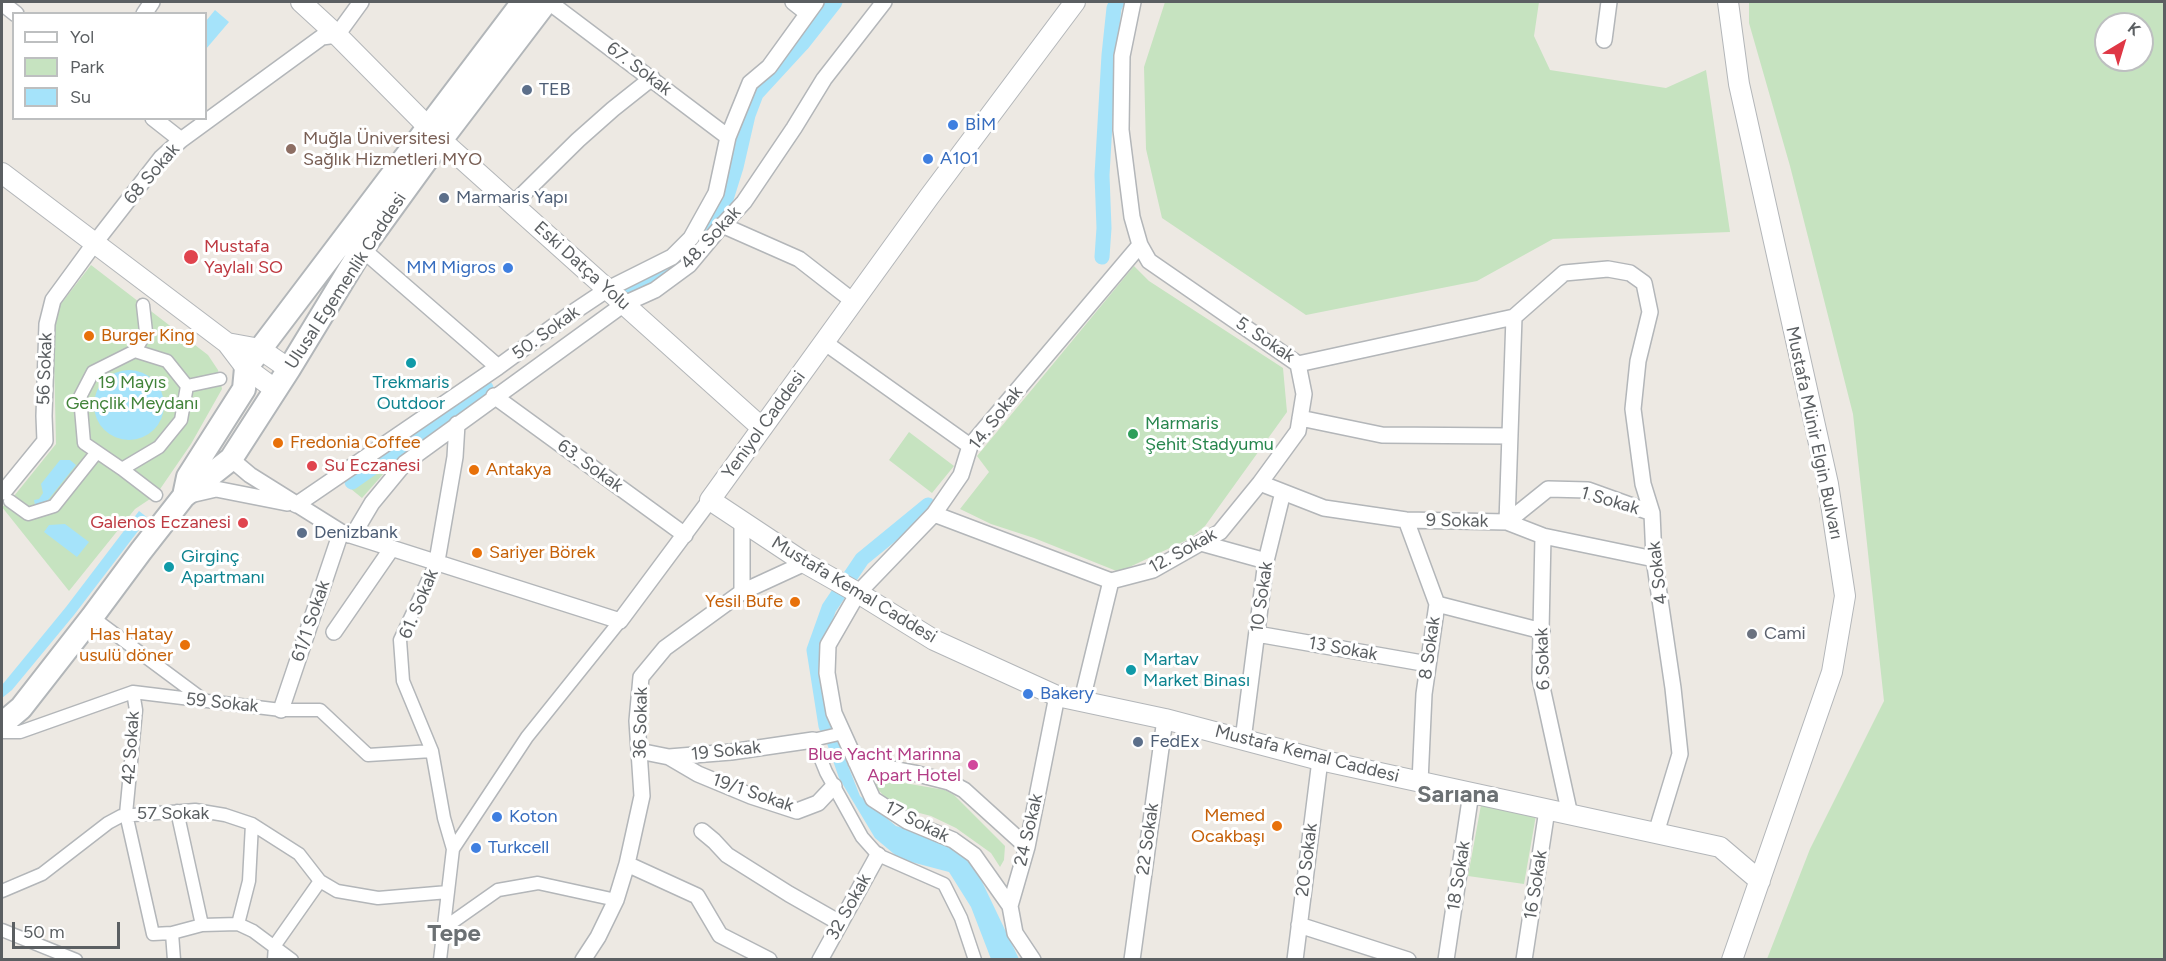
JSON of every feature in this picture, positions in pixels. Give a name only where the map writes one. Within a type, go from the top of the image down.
[{"type":"main road","name":"Ulusal Egemenlik Caddesi","points":[[2,724],[21,708],[184,496],[231,459],[290,369],[434,133],[523,2]]},
{"type":"main road","name":"Ulusal Egemenlik Caddesi","points":[[184,496],[188,477],[244,389],[246,368],[434,133],[547,2]]},
{"type":"street","name":"Eski Datça Yolu","points":[[301,2],[434,133],[762,428]]},
{"type":"street","points":[[337,35],[361,2]]},
{"type":"street","name":"67. Sokak","points":[[547,2],[728,136]]},
{"type":"street","points":[[793,2],[812,7]]},
{"type":"street","name":"48. Sokak","points":[[345,533],[356,530],[372,504],[405,463],[494,396],[624,304],[655,290],[689,265],[744,202],[824,79],[884,2]]},
{"type":"street","name":"Yeniyol Caddesi","points":[[453,849],[527,737],[685,535],[853,301],[1075,2]]},
{"type":"street","name":"5. Sokak","points":[[1133,2],[1122,56],[1121,130],[1132,217],[1140,245],[1149,261],[1298,364],[1514,317],[1564,273],[1608,269],[1630,273],[1644,284],[1650,312]]},
{"type":"street","points":[[1604,40],[1609,2]]},
{"type":"street","name":"Mustafa Münir Elgin Bulvarı","points":[[1728,2],[1739,84],[1828,484],[1845,597],[1832,672],[1732,960]]},
{"type":"street","name":"50. Sokak","points":[[296,505],[608,289],[672,257],[691,238],[716,193],[728,136],[750,83],[769,67],[812,7]]},
{"type":"street","name":"68 Sokak","points":[[94,244],[161,158],[181,140],[322,37],[337,35]]},
{"type":"street","points":[[513,204],[571,147],[652,78]]},
{"type":"street","points":[[156,120],[181,140]]},
{"type":"street","points":[[2,173],[227,343],[246,368],[276,390]]},
{"type":"street","points":[[722,225],[799,260],[853,301]]},
{"type":"street","name":"56 Sokak","points":[[6,496],[45,441],[47,324],[53,300],[94,244]]},
{"type":"street","name":"14. Sokak","points":[[858,593],[934,514],[961,475],[970,447],[1140,245]]},
{"type":"street","points":[[362,249],[498,367]]},
{"type":"street","points":[[143,304],[146,332],[135,351],[93,372],[80,397],[84,443],[156,495]]},
{"type":"street","name":"4 Sokak","points":[[1650,312],[1638,361],[1633,409],[1643,484],[1652,513],[1654,559],[1680,754],[1656,834]]},
{"type":"street","points":[[1507,522],[1514,317]]},
{"type":"street","points":[[824,342],[970,447]]},
{"type":"street","points":[[227,343],[260,349],[290,369]]},
{"type":"street","points":[[122,470],[159,447],[181,420],[187,386],[167,361],[135,351]]},
{"type":"street","name":"12. Sokak","points":[[1112,581],[1153,570],[1220,532],[1298,431],[1304,394],[1298,364]]},
{"type":"street","points":[[187,386],[220,379]]},
{"type":"street","name":"63. Sokak","points":[[494,396],[685,535]]},
{"type":"street","points":[[1300,418],[1382,435],[1510,436]]},
{"type":"street","name":"61. Sokak","points":[[453,849],[444,818],[432,751],[403,681],[400,640],[437,561],[455,457],[457,424]]},
{"type":"street","points":[[6,496],[28,514],[54,506],[97,452]]},
{"type":"street","points":[[231,459],[250,475],[296,505],[345,533],[620,621]]},
{"type":"street","name":"9 Sokak","points":[[1260,483],[1324,508],[1406,520],[1507,522],[1544,536],[1654,559]]},
{"type":"street","points":[[184,496],[216,489],[296,505]]},
{"type":"street","name":"1 Sokak","points":[[1507,522],[1548,489],[1588,490],[1652,513]]},
{"type":"street","name":"10 Sokak","points":[[1242,740],[1266,561],[1283,492]]},
{"type":"street","name":"Mustafa Kemal Caddesi","points":[[710,500],[805,563],[934,640],[1057,696],[1165,719],[1320,760],[1720,847],[1760,881]]},
{"type":"street","points":[[934,514],[1112,581],[1082,700]]},
{"type":"street","name":"8 Sokak","points":[[1406,520],[1437,604],[1424,694],[1420,782]]},
{"type":"street","points":[[742,521],[742,592]]},
{"type":"street","name":"61/1 Sokak","points":[[282,710],[345,533]]},
{"type":"street","name":"6 Sokak","points":[[1544,536],[1540,678],[1570,815]]},
{"type":"street","points":[[1201,543],[1266,561]]},
{"type":"street","points":[[334,632],[392,548]]},
{"type":"street","name":"36 Sokak","points":[[590,958],[616,900],[627,864],[642,796],[637,721],[641,677],[665,648],[742,592],[805,563]]},
{"type":"street","name":"17 Sokak","points":[[858,593],[828,645],[827,673],[834,713],[873,799],[907,821],[953,840],[974,855],[1010,906]]},
{"type":"street","points":[[1437,604],[1542,631]]},
{"type":"street","points":[[92,618],[206,702]]},
{"type":"street","name":"13 Sokak","points":[[1257,634],[1428,664]]},
{"type":"street","name":"59 Sokak","points":[[2,732],[20,732],[133,692],[282,710],[320,710],[368,755],[432,751]]},
{"type":"street","name":"42 Sokak","points":[[133,692],[136,710],[126,814],[153,934],[172,933]]},
{"type":"street","name":"24 Sokak","points":[[1033,960],[1015,933],[1010,906],[1027,847],[1057,696]]},
{"type":"street","name":"22 Sokak","points":[[1132,960],[1165,719]]},
{"type":"street","points":[[843,732],[813,740],[834,786],[862,837],[878,855],[944,884],[961,918],[975,960]]},
{"type":"street","name":"19 Sokak","points":[[639,751],[669,757],[731,752],[813,740]]},
{"type":"street","name":"19/1 Sokak","points":[[669,757],[698,774],[796,812],[819,803],[834,786]]},
{"type":"street","name":"20 Sokak","points":[[1294,960],[1320,760]]},
{"type":"street","points":[[856,762],[949,782],[964,790],[1027,847]]},
{"type":"street","name":"18 Sokak","points":[[1446,960],[1472,793]]},
{"type":"street","name":"57 Sokak","points":[[2,891],[42,874],[108,823],[126,814],[195,810],[225,814],[252,824],[299,854],[320,881],[337,891],[378,898],[448,892]]},
{"type":"street","name":"16 Sokak","points":[[1524,960],[1547,810]]},
{"type":"street","points":[[177,811],[202,925]]},
{"type":"street","points":[[238,924],[249,881],[252,824]]},
{"type":"street","points":[[702,831],[727,855],[840,923]]},
{"type":"street","points":[[440,960],[453,849]]},
{"type":"street","name":"32 Sokak","points":[[820,960],[878,855]]},
{"type":"street","points":[[627,864],[697,896],[720,935],[769,960]]},
{"type":"street","points":[[274,960],[274,945],[320,881]]},
{"type":"street","points":[[444,928],[498,890],[538,883],[616,900]]},
{"type":"street","points":[[174,960],[172,933],[202,925],[238,924],[253,931],[292,960]]},
{"type":"street","points":[[1299,925],[1408,960]]},
{"type":"street","points":[[2,930],[76,960]]},
{"type":"green space","points":[[1165,2],[1539,2],[1534,36],[1550,70],[1666,88],[1706,70],[1730,232],[1553,239],[1477,281],[1306,315],[1162,218],[1146,149],[1144,67]]},
{"type":"green space","points":[[1749,2],[2164,2],[2164,959],[1767,959],[1810,849],[1884,701],[1853,414],[1790,166],[1749,23]]},
{"type":"green space","name":"19 Mayıs Gençlik Meydanı","points":[[91,265],[208,355],[218,370],[222,389],[191,444],[156,495],[135,509],[69,591],[2,507],[10,501],[56,444],[53,314]]},
{"type":"green space","name":"Marmaris Şehit Stadyumu","points":[[1134,266],[1149,281],[1283,368],[1287,412],[1205,526],[1189,539],[1119,572],[1034,538],[991,524],[960,509],[989,472],[977,456]]},
{"type":"green space","points":[[909,432],[954,466],[932,493],[889,460]]},
{"type":"green space","points":[[389,459],[393,463],[362,498],[351,489]]},
{"type":"green space","points":[[875,778],[945,790],[954,795],[1005,846],[1004,860],[1000,867],[991,853],[956,828],[931,816],[904,809],[886,799],[873,783]]},
{"type":"green space","points":[[1481,805],[1536,815],[1524,884],[1468,876]]},
{"type":"water","points":[[215,10],[229,22],[207,48],[207,20]]},
{"type":"water","points":[[129,370],[142,373],[154,380],[161,392],[164,405],[161,418],[154,430],[142,437],[129,440],[116,437],[104,430],[97,418],[94,405],[97,392],[104,380],[116,373]]},
{"type":"water","points":[[60,460],[70,460],[76,465],[44,505],[35,505],[34,500],[39,499],[43,493],[41,484]]},
{"type":"water","points":[[139,511],[148,518],[74,615],[12,690],[2,698],[2,685],[66,607]]},
{"type":"water","points":[[65,524],[89,542],[77,557],[44,532],[49,525]]},
{"type":"water","points":[[832,725],[860,796],[896,826],[940,839],[974,865],[1019,959],[991,959],[971,907],[949,872],[900,859],[875,838],[839,778],[823,732],[826,726]]},
{"type":"waterway","points":[[692,245],[726,199],[748,115],[756,94],[802,44],[835,2]]},
{"type":"waterway","points":[[1102,257],[1104,228],[1102,175],[1109,55],[1114,8],[1117,2]]},
{"type":"waterway","points":[[624,293],[676,262]]},
{"type":"waterway","points":[[352,482],[486,388]]},
{"type":"waterway","points":[[826,726],[814,650],[829,608],[862,559],[928,505]]},
{"type":"place","name":"TEB","points":[[527,90]]},
{"type":"place","name":"BİM","points":[[953,125]]},
{"type":"place","name":"Muğla Üniversitesi Sağlık Hizmetleri MYO","points":[[291,149]]},
{"type":"place","name":"A101","points":[[928,159]]},
{"type":"place","name":"Marmaris Yapı","points":[[444,198]]},
{"type":"place","name":"Mustafa Yaylalı SO","points":[[191,257]]},
{"type":"place","name":"MM Migros","points":[[508,268]]},
{"type":"place","name":"Burger King","points":[[89,336]]},
{"type":"place","name":"Trekmaris Outdoor","points":[[411,363]]},
{"type":"place","name":"Marmaris Şehit Stadyumu","points":[[1133,434]]},
{"type":"place","name":"Fredonia Coffee","points":[[278,443]]},
{"type":"place","name":"Su Eczanesi","points":[[312,466]]},
{"type":"place","name":"Antakya","points":[[474,470]]},
{"type":"place","name":"Galenos Eczanesi","points":[[243,523]]},
{"type":"place","name":"Denizbank","points":[[302,533]]},
{"type":"place","name":"Sariyer Börek","points":[[477,553]]},
{"type":"place","name":"Girginç Apartmanı","points":[[169,567]]},
{"type":"place","name":"Yesil Bufe","points":[[795,602]]},
{"type":"place","name":"Cami","points":[[1752,634]]},
{"type":"place","name":"Has Hatay usulü döner","points":[[185,645]]},
{"type":"place","name":"Martav Market Binası","points":[[1131,670]]},
{"type":"place","name":"Bakery","points":[[1028,694]]},
{"type":"place","name":"FedEx","points":[[1138,742]]},
{"type":"place","name":"Blue Yacht Marinna Apart Hotel","points":[[973,765]]},
{"type":"place","name":"Koton","points":[[497,817]]},
{"type":"place","name":"Memed Ocakbaşı","points":[[1277,826]]},
{"type":"place","name":"Turkcell","points":[[476,848]]},
{"type":"district","name":"Sarıana","points":[[1458,795]]},
{"type":"district","name":"Tepe","points":[[454,934]]}]
